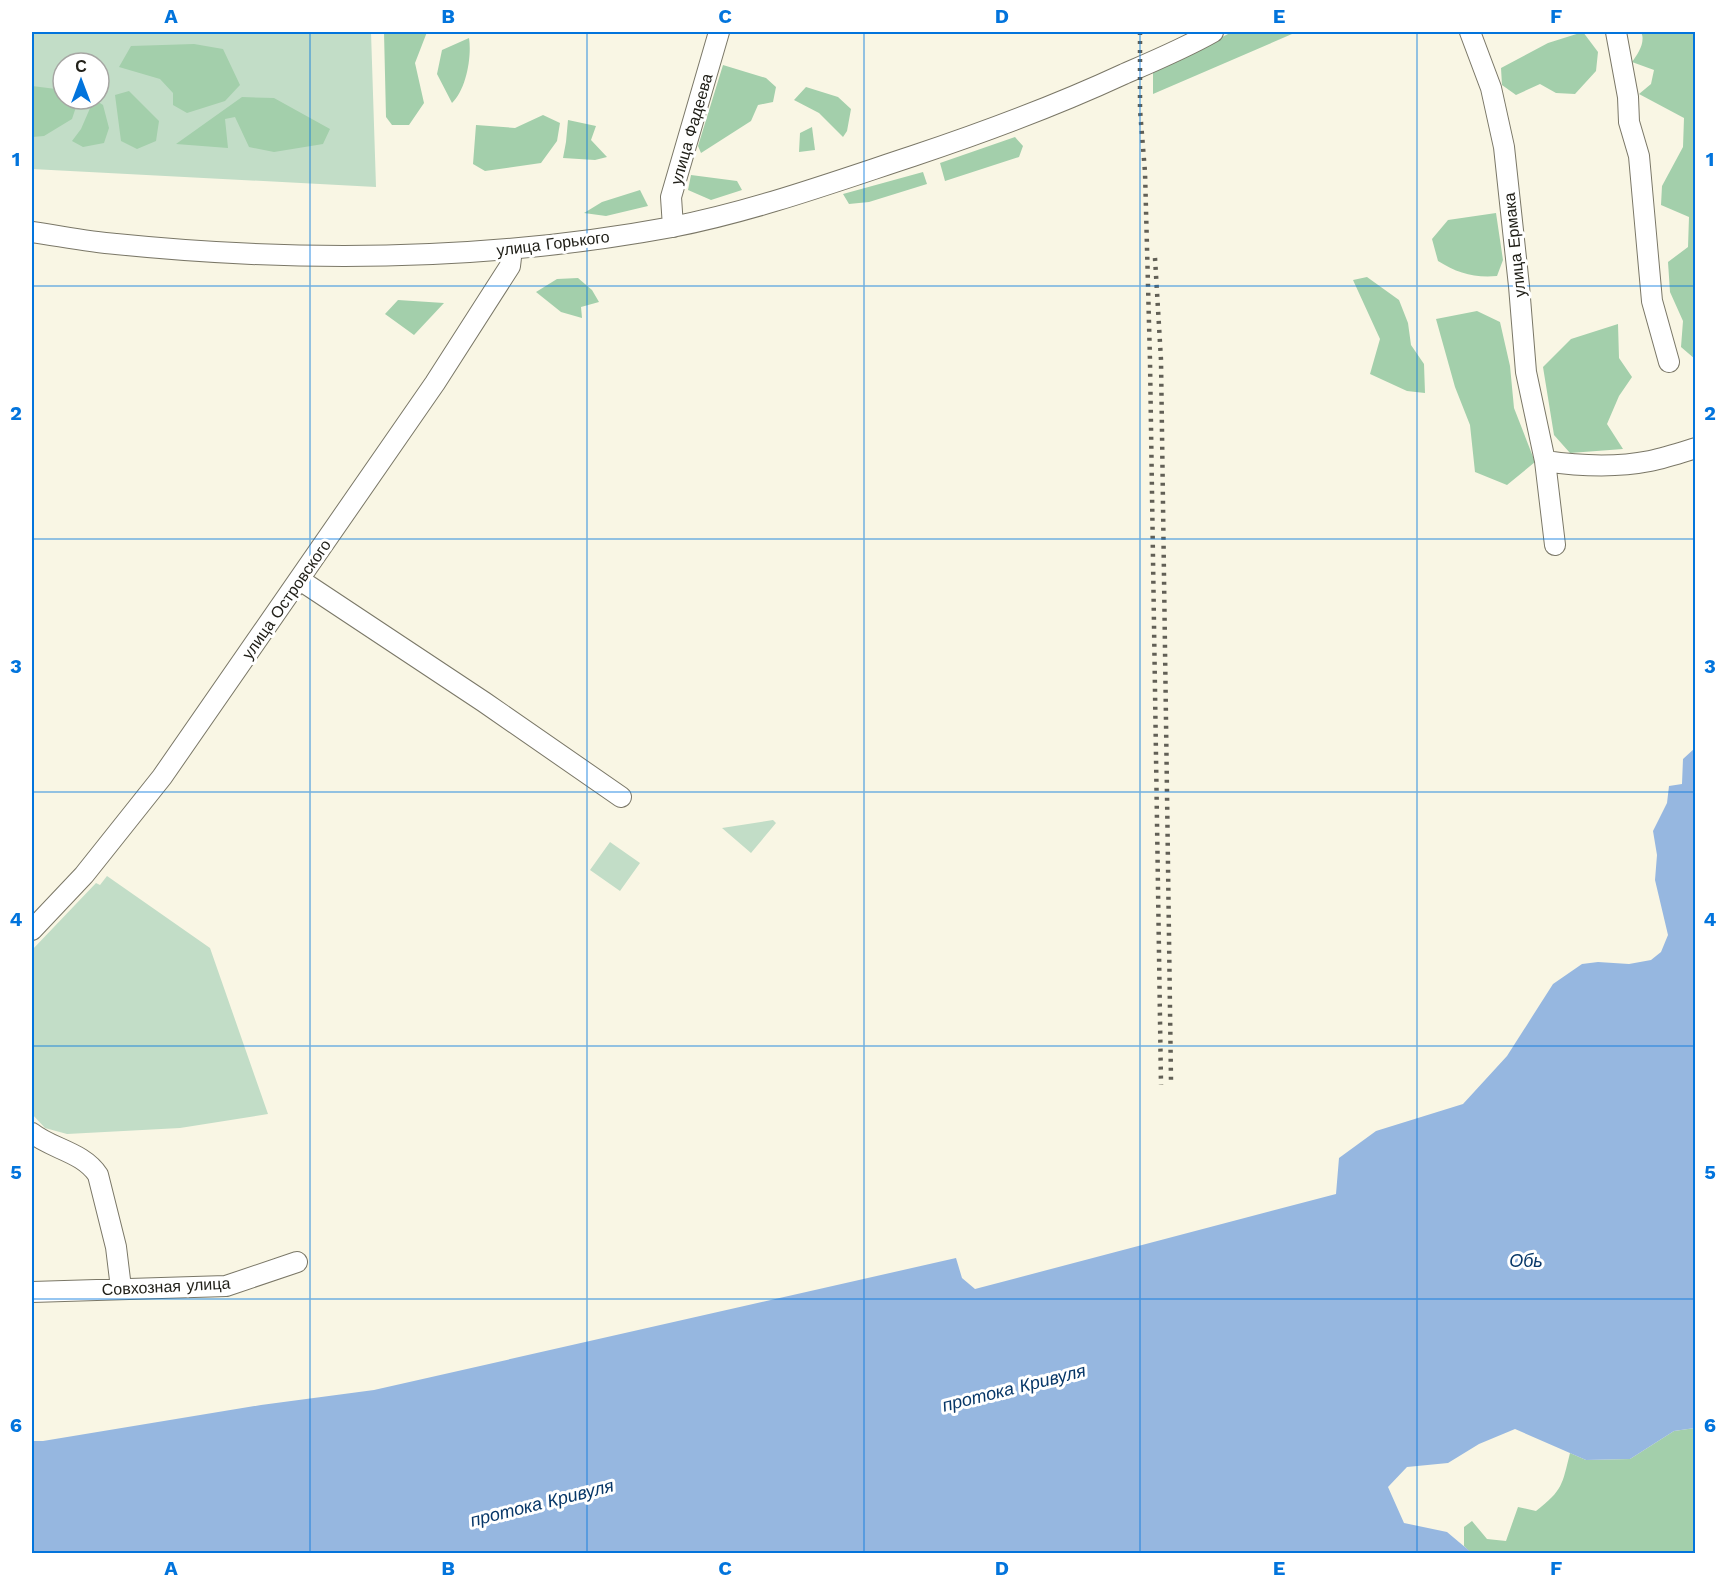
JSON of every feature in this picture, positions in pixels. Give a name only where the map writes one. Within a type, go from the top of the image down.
[{"type":"street","name":"улица Фадеева","points":[[673,227],[671,197],[719,32]]},
{"type":"street","name":"улица Горького","points":[[32,232],[115,244],[325,257],[411,256],[538,247],[673,227],[764,205],[1056,105],[1213,32]]},
{"type":"street","name":"улица Ермака","points":[[1470,32],[1491,88],[1504,147],[1526,372],[1545,461],[1555,545]]},
{"type":"street","points":[[1616,32],[1628,97],[1629,122],[1639,156],[1652,301],[1669,362]]},
{"type":"street","name":"улица Островского","points":[[32,930],[84,874],[155,786],[435,383],[510,266],[512,249]]},
{"type":"street","points":[[1545,461],[1578,466],[1619,465],[1649,461],[1695,448]]},
{"type":"street","points":[[300,580],[484,702],[621,797]]},
{"type":"street","points":[[32,1133],[41,1140],[84,1160],[93,1167],[98,1175],[116,1247],[120,1288]]},
{"type":"street","name":"Совхозная улица","points":[[32,1292],[226,1286],[297,1262]]},
{"type":"green space","points":[[32,32],[371,32],[376,187],[32,169]]},
{"type":"green space","points":[[384,32],[427,32],[415,63],[424,103],[409,125],[392,125],[386,117]]},
{"type":"green space","points":[[1232,32],[1291,32],[1292,34],[1153,94],[1153,72]]},
{"type":"green space","points":[[1583,32],[1598,52],[1596,71],[1575,94],[1556,93],[1540,84],[1516,95],[1502,85],[1501,68],[1548,43]]},
{"type":"green space","points":[[1641,32],[1695,32],[1695,359],[1681,347],[1683,321],[1670,292],[1668,262],[1688,247],[1689,217],[1661,205],[1662,186],[1683,147],[1684,118],[1639,94],[1651,84],[1654,70],[1632,62],[1642,44]]},
{"type":"green space","points":[[469,38],[470,54],[467,73],[461,90],[452,103],[437,74],[442,50]]},
{"type":"green space","points":[[194,44],[223,49],[240,85],[225,101],[187,113],[173,105],[173,93],[160,79],[119,67],[131,46]]},
{"type":"green space","points":[[723,65],[766,78],[776,87],[773,102],[758,105],[751,121],[701,153],[698,146]]},
{"type":"green space","points":[[32,86],[51,88],[51,111],[75,111],[72,119],[44,136],[32,137]]},
{"type":"green space","points":[[806,87],[838,97],[851,109],[847,131],[843,137],[819,113],[794,100]]},
{"type":"green space","points":[[129,91],[159,121],[156,141],[137,149],[121,141],[115,95]]},
{"type":"green space","points":[[242,97],[274,98],[330,129],[323,144],[274,152],[249,147],[235,117],[225,119],[228,148],[176,144]]},
{"type":"green space","points":[[89,111],[105,111],[109,128],[104,143],[83,147],[72,141],[81,129]]},
{"type":"green space","points":[[543,115],[560,123],[557,141],[541,163],[485,171],[473,164],[476,125],[515,128]]},
{"type":"green space","points":[[568,120],[596,126],[591,140],[607,157],[595,160],[563,158]]},
{"type":"green space","points":[[812,127],[815,150],[799,152],[800,133]]},
{"type":"green space","points":[[1015,137],[1023,146],[1019,157],[945,181],[940,163]]},
{"type":"green space","points":[[923,172],[927,184],[869,202],[849,204],[843,194]]},
{"type":"green space","points":[[691,175],[737,181],[742,190],[711,200],[688,190]]},
{"type":"green space","points":[[640,190],[648,206],[606,216],[584,213],[602,202]]},
{"type":"green space","points":[[1496,213],[1503,260],[1497,276],[1466,274],[1438,261],[1432,239],[1448,220]]},
{"type":"green space","points":[[1367,277],[1399,300],[1408,323],[1411,345],[1424,364],[1425,393],[1407,391],[1370,374],[1380,339],[1353,280]]},
{"type":"green space","points":[[578,278],[592,290],[599,302],[581,307],[582,318],[561,312],[536,292],[557,279]]},
{"type":"green space","points":[[398,300],[444,303],[414,335],[385,314]]},
{"type":"green space","points":[[1477,311],[1500,322],[1510,366],[1514,408],[1535,462],[1507,485],[1475,472],[1470,425],[1455,387],[1436,319]]},
{"type":"green space","points":[[1618,324],[1619,358],[1632,377],[1619,396],[1607,424],[1623,449],[1570,453],[1554,435],[1543,367],[1571,339]]},
{"type":"green space","points":[[773,820],[776,823],[751,853],[722,828]]},
{"type":"green space","points":[[610,842],[640,863],[620,891],[590,870]]},
{"type":"green space","points":[[107,876],[210,948],[268,1114],[180,1128],[67,1134],[45,1128],[32,1114],[32,950],[96,883],[100,885]]},
{"type":"green space","points":[[1695,1428],[1695,1553],[1472,1554],[1464,1546],[1464,1527],[1472,1521],[1487,1539],[1506,1541],[1518,1507],[1536,1511],[1557,1492],[1563,1480],[1570,1453],[1586,1460],[1630,1459],[1674,1431]]},
{"type":"water","name":"Обь","points":[[1695,748],[1695,1428],[1674,1431],[1630,1459],[1586,1460],[1515,1429],[1479,1444],[1448,1463],[1407,1467],[1388,1487],[1404,1523],[1447,1532],[1472,1553],[32,1553],[32,1441],[261,1405],[374,1390],[956,1258],[962,1278],[975,1289],[1336,1194],[1339,1158],[1376,1131],[1463,1104],[1507,1056],[1553,984],[1582,964],[1598,962],[1629,964],[1651,960],[1661,952],[1668,935],[1655,880],[1657,855],[1653,831],[1667,803],[1669,786],[1682,784],[1683,759]]},
{"type":"railway","points":[[1140,32],[1140,110],[1145,172],[1150,361],[1161,1085]]},
{"type":"railway","points":[[1155,258],[1161,360],[1171,1081]]},
{"type":"water label","name":"протока Кривуля","points":[[1014,1388]]},
{"type":"water label","name":"протока Кривуля","points":[[542,1503]]}]
